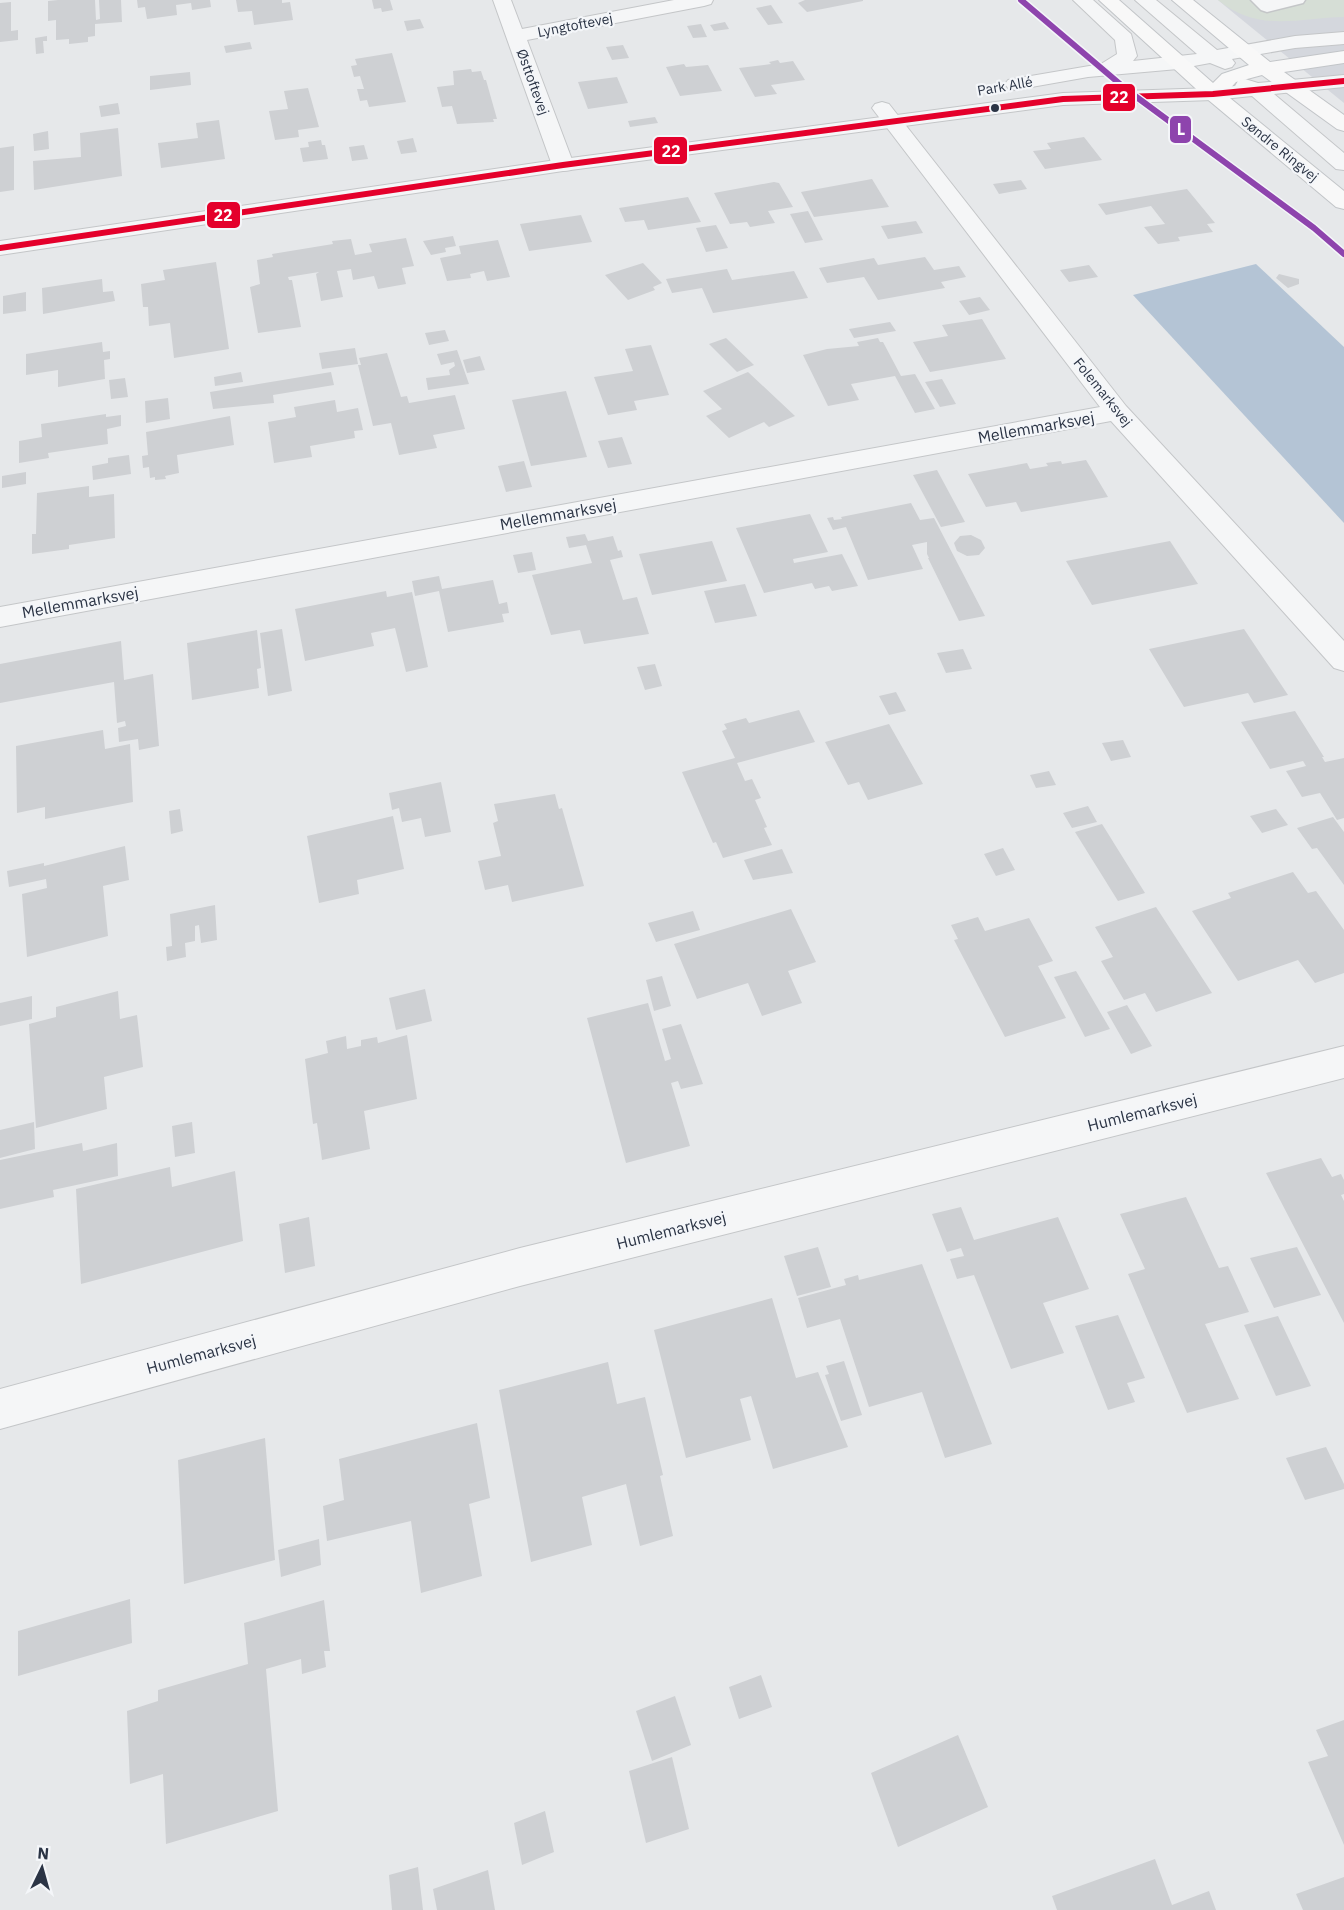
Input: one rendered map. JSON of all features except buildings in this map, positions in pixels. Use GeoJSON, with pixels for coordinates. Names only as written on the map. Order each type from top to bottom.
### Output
{"type":"FeatureCollection","features":[{"type":"Feature","properties":{"kind":"main road","name":"Søndre Ringvej"},"geometry":{"type":"LineString","coordinates":[[1108,0],[1213,94],[1344,202]]}},
{"type":"Feature","properties":{"kind":"main road"},"geometry":{"type":"LineString","coordinates":[[1180,0],[1265,68],[1344,125]]}},
{"type":"Feature","properties":{"kind":"main road"},"geometry":{"type":"LineString","coordinates":[[1213,94],[1236,75],[1265,68],[1344,57]]}},
{"type":"Feature","properties":{"kind":"street","name":"Østtoftevej"},"geometry":{"type":"LineString","coordinates":[[502,0],[562,165]]}},
{"type":"Feature","properties":{"kind":"street","name":"Lyngtoftevej"},"geometry":{"type":"LineString","coordinates":[[517,36],[704,0]]}},
{"type":"Feature","properties":{"kind":"street"},"geometry":{"type":"LineString","coordinates":[[1082,0],[1124,38],[1127,56],[1107,69]]}},
{"type":"Feature","properties":{"kind":"street"},"geometry":{"type":"LineString","coordinates":[[1144,0],[1258,91],[1344,165]]}},
{"type":"Feature","properties":{"kind":"street","name":"Park Allé"},"geometry":{"type":"LineString","coordinates":[[997,87],[1107,69],[1178,63],[1295,42],[1344,38]]}},
{"type":"Feature","properties":{"kind":"street"},"geometry":{"type":"LineString","coordinates":[[1178,63],[1292,87]]}},
{"type":"Feature","properties":{"kind":"street","name":"Park Allé"},"geometry":{"type":"LineString","coordinates":[[0,248],[669,150],[887,114],[1063,99],[1258,91],[1344,81]]}},
{"type":"Feature","properties":{"kind":"street","name":"Park Allé"},"geometry":{"type":"LineString","coordinates":[[887,114],[975,91]]}},
{"type":"Feature","properties":{"kind":"street","name":"Folemarksvej"},"geometry":{"type":"LineString","coordinates":[[887,114],[1117,412],[1344,660]]}},
{"type":"Feature","properties":{"kind":"street","name":"Mellemmarksvej"},"geometry":{"type":"LineString","coordinates":[[0,616],[1117,412]]}},
{"type":"Feature","properties":{"kind":"street","name":"Humlemarksvej"},"geometry":{"type":"LineString","coordinates":[[0,1408],[520,1267],[1344,1062]]}},
{"type":"Feature","properties":{"kind":"lane"},"geometry":{"type":"LineString","coordinates":[[1258,0],[1267,7],[1297,0]]}},
{"type":"Feature","properties":{"kind":"shaded area"},"geometry":{"type":"Polygon","coordinates":[[[1218,0],[1344,0],[1344,103],[1230,10],[1218,0]]]}},
{"type":"Feature","properties":{"kind":"shaded area"},"geometry":{"type":"Polygon","coordinates":[[[1218,0],[1344,0],[1344,17],[1294,21],[1263,20],[1248,17],[1218,0]]]}},
{"type":"Feature","properties":{"kind":"water"},"geometry":{"type":"Polygon","coordinates":[[[1256,264],[1344,347],[1344,523],[1133,295],[1256,264]]]}},
{"type":"Feature","properties":{"kind":"transit line","name":"L"},"geometry":{"type":"LineString","coordinates":[[1021,0],[1127,90],[1314,228],[1344,254]]}},
{"type":"Feature","properties":{"kind":"transit line","name":"22"},"geometry":{"type":"LineString","coordinates":[[0,248],[563,165],[1063,99],[1213,94],[1344,81]]}}]}
